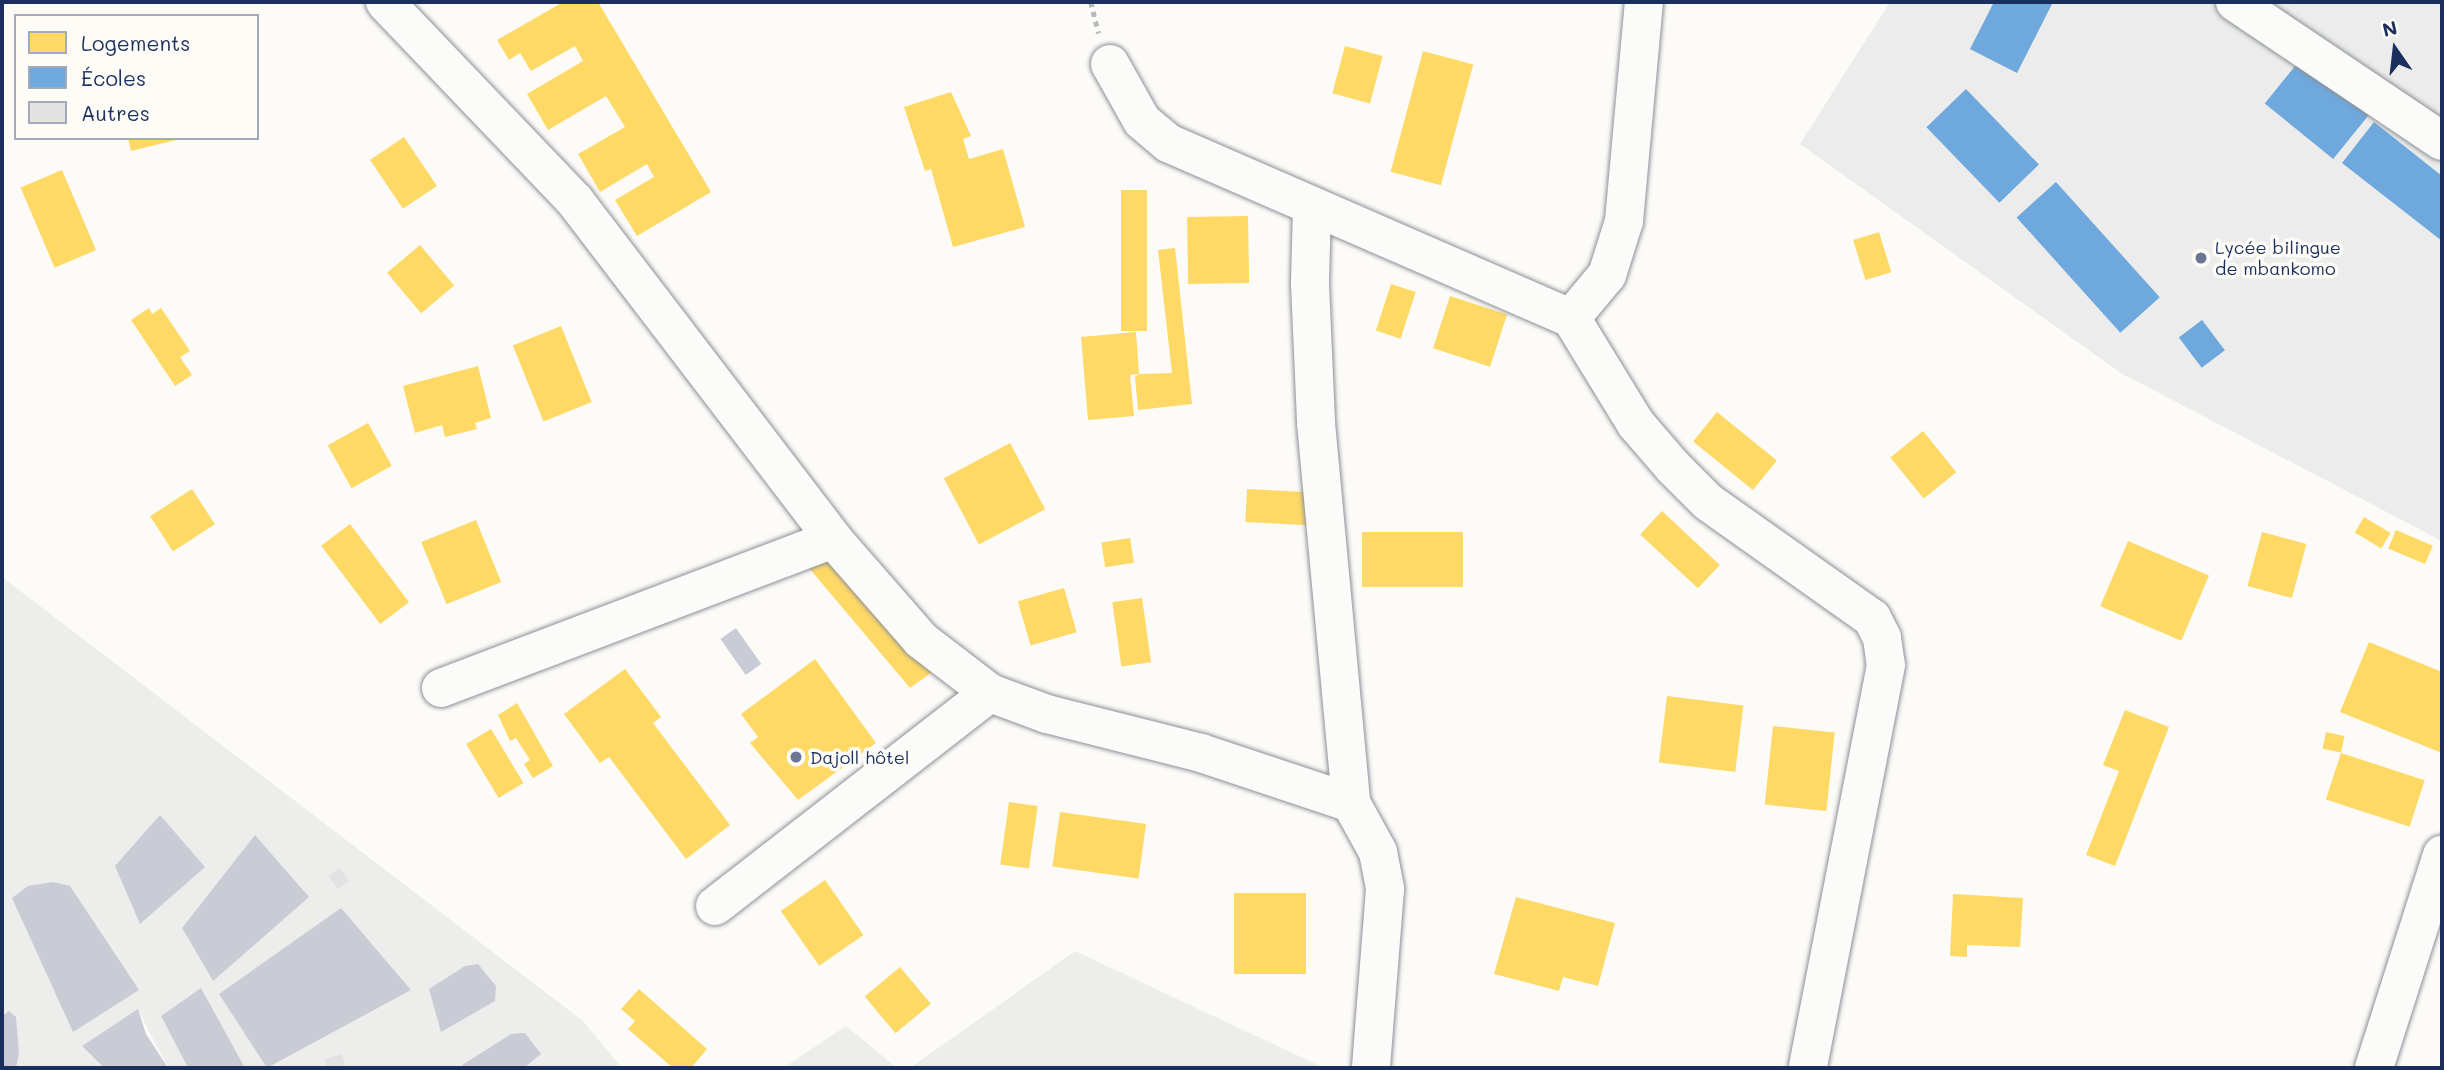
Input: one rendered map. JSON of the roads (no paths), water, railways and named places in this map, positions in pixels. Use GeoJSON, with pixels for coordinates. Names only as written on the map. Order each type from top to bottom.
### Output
{"type":"FeatureCollection","features":[{"type":"Feature","properties":{"kind":"street"},"geometry":{"type":"LineString","coordinates":[[385,2],[575,201],[833,539],[921,640],[990,693],[1047,714],[1201,753],[1351,803]]}},
{"type":"Feature","properties":{"kind":"street"},"geometry":{"type":"LineString","coordinates":[[1571,318],[1607,275],[1624,221],[1644,2]]}},
{"type":"Feature","properties":{"kind":"street"},"geometry":{"type":"LineString","coordinates":[[2235,2],[2442,141]]}},
{"type":"Feature","properties":{"kind":"street"},"geometry":{"type":"LineString","coordinates":[[1110,64],[1142,121],[1168,143],[1571,318],[1636,424],[1672,467],[1707,502],[1872,618],[1882,638],[1886,665],[1808,1068]]}},
{"type":"Feature","properties":{"kind":"street"},"geometry":{"type":"LineString","coordinates":[[1312,206],[1310,284],[1316,423],[1351,803],[1378,852],[1385,889],[1371,1068]]}},
{"type":"Feature","properties":{"kind":"street"},"geometry":{"type":"LineString","coordinates":[[441,688],[833,539]]}},
{"type":"Feature","properties":{"kind":"street"},"geometry":{"type":"LineString","coordinates":[[715,906],[990,693]]}},
{"type":"Feature","properties":{"kind":"street"},"geometry":{"type":"LineString","coordinates":[[2374,1068],[2442,855]]}},
{"type":"Feature","properties":{"kind":"place","name":"Lycée bilingue de mbankomo"},"geometry":{"type":"Point","coordinates":[2201,258]}},
{"type":"Feature","properties":{"kind":"place","name":"Dajoll hôtel"},"geometry":{"type":"Point","coordinates":[796,757]}}]}
